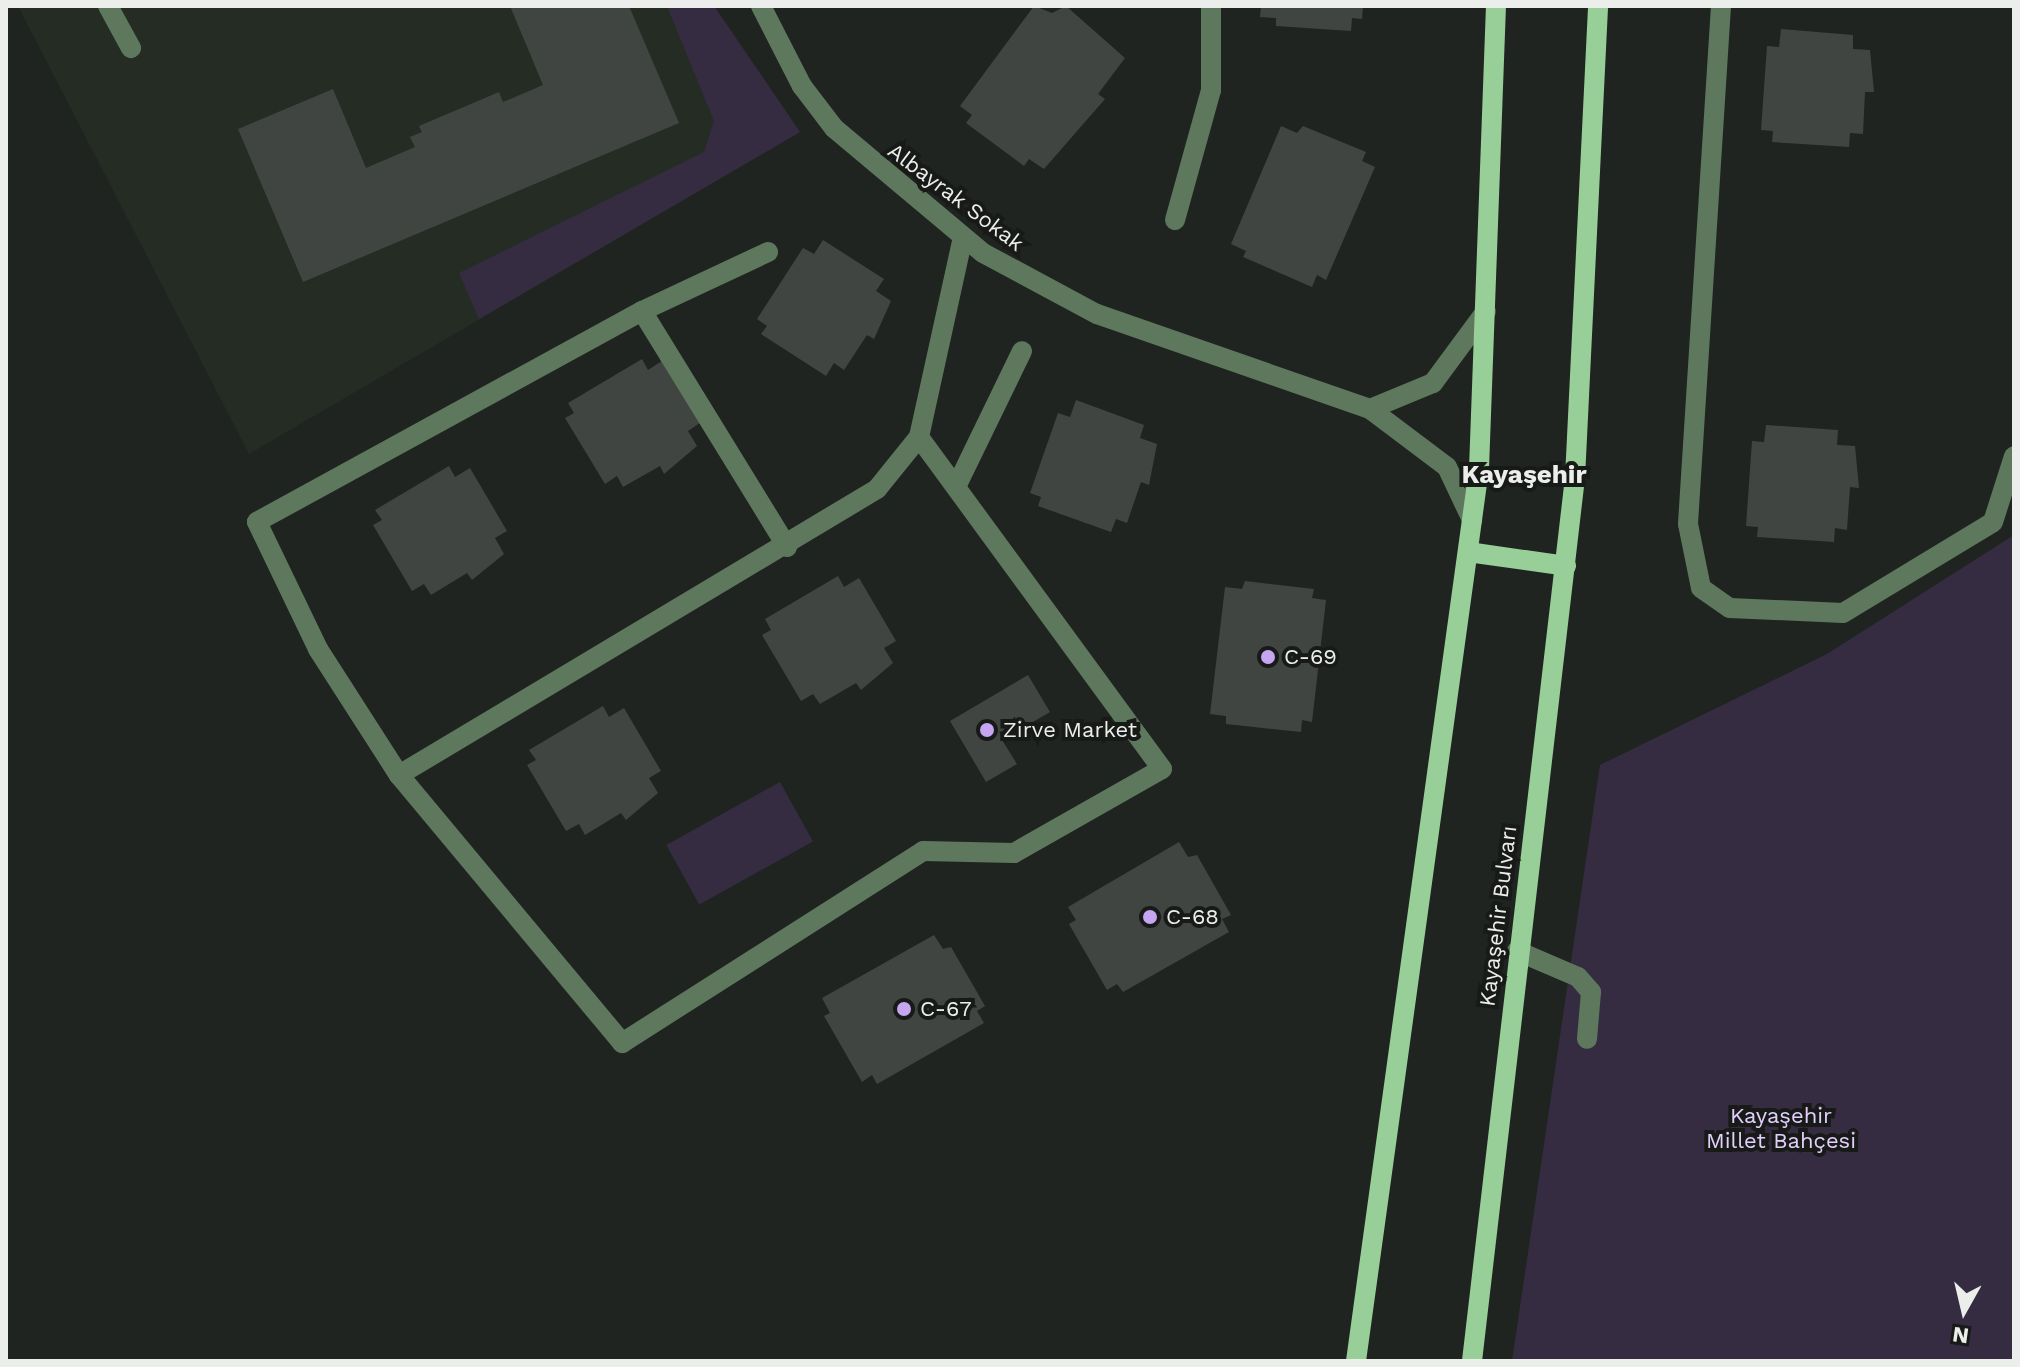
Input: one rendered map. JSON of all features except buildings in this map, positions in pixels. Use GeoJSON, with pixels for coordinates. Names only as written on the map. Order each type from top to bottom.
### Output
{"type":"FeatureCollection","features":[{"type":"Feature","properties":{"kind":"main road"},"geometry":{"type":"LineString","coordinates":[[1356,1361],[1472,520],[1486,311],[1496,6]]}},
{"type":"Feature","properties":{"kind":"main road","name":"Kayaşehir Bulvarı"},"geometry":{"type":"LineString","coordinates":[[1472,1361],[1517,951],[1575,478],[1598,6]]}},
{"type":"Feature","properties":{"kind":"main road"},"geometry":{"type":"LineString","coordinates":[[1468,552],[1566,566]]}},
{"type":"Feature","properties":{"kind":"street"},"geometry":{"type":"LineString","coordinates":[[108,6],[131,48]]}},
{"type":"Feature","properties":{"kind":"street","name":"Albayrak Sokak"},"geometry":{"type":"LineString","coordinates":[[761,6],[802,86],[834,128],[963,237],[1097,314],[1370,409],[1447,467],[1472,520]]}},
{"type":"Feature","properties":{"kind":"street"},"geometry":{"type":"LineString","coordinates":[[1175,220],[1211,90],[1211,6]]}},
{"type":"Feature","properties":{"kind":"street"},"geometry":{"type":"LineString","coordinates":[[1721,6],[1688,524],[1701,588],[1730,608],[1843,613],[1993,522],[2014,456]]}},
{"type":"Feature","properties":{"kind":"street"},"geometry":{"type":"LineString","coordinates":[[399,775],[787,547],[877,489],[919,437],[963,237]]}},
{"type":"Feature","properties":{"kind":"street"},"geometry":{"type":"LineString","coordinates":[[768,252],[642,311],[257,522],[318,649],[399,775],[622,1043],[923,851],[1014,853],[1162,769],[919,437]]}},
{"type":"Feature","properties":{"kind":"street"},"geometry":{"type":"LineString","coordinates":[[642,311],[787,547]]}},
{"type":"Feature","properties":{"kind":"street"},"geometry":{"type":"LineString","coordinates":[[1370,409],[1433,383],[1486,311]]}},
{"type":"Feature","properties":{"kind":"street"},"geometry":{"type":"LineString","coordinates":[[956,487],[1022,351]]}},
{"type":"Feature","properties":{"kind":"street"},"geometry":{"type":"LineString","coordinates":[[1517,951],[1578,977],[1591,992],[1587,1039]]}},
{"type":"Feature","properties":{"kind":"shaded area"},"geometry":{"type":"Polygon","coordinates":[[[18,6],[714,6],[800,132],[249,454],[18,6]]]}},
{"type":"Feature","properties":{"kind":"green space"},"geometry":{"type":"Polygon","coordinates":[[[667,6],[714,6],[800,132],[479,319],[459,273],[704,152],[714,121],[667,6]]]}},
{"type":"Feature","properties":{"kind":"green space","name":"Kayaşehir Millet Bahçesi"},"geometry":{"type":"Polygon","coordinates":[[[2014,535],[2014,1361],[1512,1361],[1600,765],[1827,654],[2014,535]]]}},
{"type":"Feature","properties":{"kind":"green space"},"geometry":{"type":"Polygon","coordinates":[[[780,782],[813,841],[699,904],[666,845],[780,782]]]}},
{"type":"Feature","properties":{"kind":"place","name":"C-69"},"geometry":{"type":"Point","coordinates":[1268,657]}},
{"type":"Feature","properties":{"kind":"place","name":"Zirve Market"},"geometry":{"type":"Point","coordinates":[987,730]}},
{"type":"Feature","properties":{"kind":"place","name":"C-68"},"geometry":{"type":"Point","coordinates":[1150,917]}},
{"type":"Feature","properties":{"kind":"place","name":"C-67"},"geometry":{"type":"Point","coordinates":[904,1009]}},
{"type":"Feature","properties":{"kind":"district","name":"Kayaşehir"},"geometry":{"type":"Point","coordinates":[1524,475]}}]}
